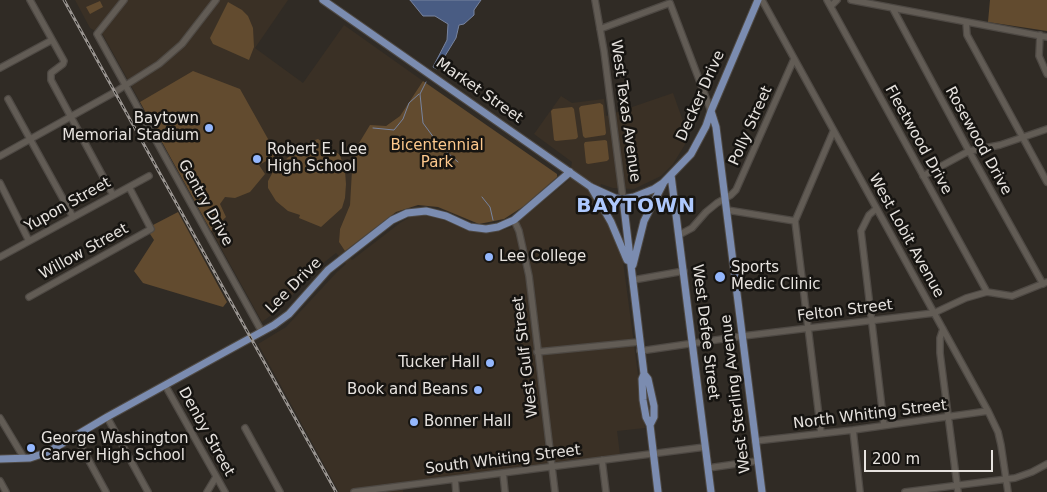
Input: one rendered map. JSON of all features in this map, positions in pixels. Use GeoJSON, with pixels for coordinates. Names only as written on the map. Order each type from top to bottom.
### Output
{"type":"FeatureCollection","features":[{"type":"Feature","properties":{"kind":"main road","name":"Market Street"},"geometry":{"type":"LineString","coordinates":[[322,0],[591,187],[615,198],[623,199]]}},
{"type":"Feature","properties":{"kind":"main road","name":"Decker Drive"},"geometry":{"type":"LineString","coordinates":[[623,199],[654,189],[663,183],[691,154],[706,126],[760,0]]}},
{"type":"Feature","properties":{"kind":"main road","name":"West Sterling Avenue"},"geometry":{"type":"LineString","coordinates":[[711,111],[716,127],[762,492]]}},
{"type":"Feature","properties":{"kind":"main road","name":"Lee Drive"},"geometry":{"type":"LineString","coordinates":[[0,459],[24,458],[48,452],[107,417],[262,332],[289,314],[328,270],[392,220],[407,213],[426,211],[446,216],[470,227],[486,229],[507,225],[570,172]]}},
{"type":"Feature","properties":{"kind":"main road","name":"West Defee Street"},"geometry":{"type":"LineString","coordinates":[[671,175],[711,492]]}},
{"type":"Feature","properties":{"kind":"main road"},"geometry":{"type":"LineString","coordinates":[[632,276],[644,221],[663,183]]}},
{"type":"Feature","properties":{"kind":"main road"},"geometry":{"type":"LineString","coordinates":[[591,187],[612,222],[632,276]]}},
{"type":"Feature","properties":{"kind":"main road","name":"West Texas Avenue"},"geometry":{"type":"LineString","coordinates":[[623,199],[640,350],[644,374],[650,385],[654,406],[654,417],[650,425],[658,492]]}},
{"type":"Feature","properties":{"kind":"street"},"geometry":{"type":"LineString","coordinates":[[30,0],[64,62],[51,73],[50,77],[113,195]]}},
{"type":"Feature","properties":{"kind":"street","name":"Gentry Drive"},"geometry":{"type":"LineString","coordinates":[[124,0],[97,34],[262,332]]}},
{"type":"Feature","properties":{"kind":"street"},"geometry":{"type":"LineString","coordinates":[[0,156],[126,86],[159,64],[182,44],[216,0]]}},
{"type":"Feature","properties":{"kind":"street","name":"West Texas Avenue"},"geometry":{"type":"LineString","coordinates":[[595,0],[623,199]]}},
{"type":"Feature","properties":{"kind":"street","name":"West Lobit Avenue"},"geometry":{"type":"LineString","coordinates":[[760,0],[988,411],[998,432],[1008,492]]}},
{"type":"Feature","properties":{"kind":"street","name":"Fleetwood Drive"},"geometry":{"type":"LineString","coordinates":[[827,0],[987,292]]}},
{"type":"Feature","properties":{"kind":"street"},"geometry":{"type":"LineString","coordinates":[[830,6],[837,0]]}},
{"type":"Feature","properties":{"kind":"street"},"geometry":{"type":"LineString","coordinates":[[851,0],[1047,36]]}},
{"type":"Feature","properties":{"kind":"street","name":"West Sterling Avenue"},"geometry":{"type":"LineString","coordinates":[[600,29],[670,3],[711,111]]}},
{"type":"Feature","properties":{"kind":"street","name":"Rosewood Drive"},"geometry":{"type":"LineString","coordinates":[[893,9],[968,151],[1045,283]]}},
{"type":"Feature","properties":{"kind":"street"},"geometry":{"type":"LineString","coordinates":[[966,22],[966,35],[1047,182]]}},
{"type":"Feature","properties":{"kind":"street"},"geometry":{"type":"LineString","coordinates":[[1040,35],[1039,56],[1047,74]]}},
{"type":"Feature","properties":{"kind":"street"},"geometry":{"type":"LineString","coordinates":[[1,66],[52,40]]}},
{"type":"Feature","properties":{"kind":"street","name":"Polly Street"},"geometry":{"type":"LineString","coordinates":[[679,235],[692,228],[706,212],[736,190],[794,59]]}},
{"type":"Feature","properties":{"kind":"street"},"geometry":{"type":"LineString","coordinates":[[8,99],[73,217]]}},
{"type":"Feature","properties":{"kind":"street"},"geometry":{"type":"LineString","coordinates":[[923,176],[968,151],[1000,145],[1047,129]]}},
{"type":"Feature","properties":{"kind":"street"},"geometry":{"type":"LineString","coordinates":[[821,433],[795,221],[834,132]]}},
{"type":"Feature","properties":{"kind":"street","name":"Yupon Street"},"geometry":{"type":"LineString","coordinates":[[0,257],[149,176]]}},
{"type":"Feature","properties":{"kind":"street"},"geometry":{"type":"LineString","coordinates":[[0,183],[29,241]]}},
{"type":"Feature","properties":{"kind":"street","name":"Willow Street"},"geometry":{"type":"LineString","coordinates":[[29,297],[152,229],[129,186]]}},
{"type":"Feature","properties":{"kind":"street"},"geometry":{"type":"LineString","coordinates":[[726,210],[795,221]]}},
{"type":"Feature","properties":{"kind":"street"},"geometry":{"type":"LineString","coordinates":[[876,210],[869,215],[861,231],[884,425]]}},
{"type":"Feature","properties":{"kind":"street","name":"West Gulf Street"},"geometry":{"type":"LineString","coordinates":[[514,220],[519,231],[529,276],[555,492]]}},
{"type":"Feature","properties":{"kind":"street"},"geometry":{"type":"LineString","coordinates":[[632,276],[684,271]]}},
{"type":"Feature","properties":{"kind":"street","name":"Felton Street"},"geometry":{"type":"LineString","coordinates":[[640,350],[872,320],[934,314],[966,298],[987,292],[1012,296],[1045,283]]}},
{"type":"Feature","properties":{"kind":"street"},"geometry":{"type":"LineString","coordinates":[[943,329],[940,338],[940,353],[957,489]]}},
{"type":"Feature","properties":{"kind":"street"},"geometry":{"type":"LineString","coordinates":[[537,352],[639,342]]}},
{"type":"Feature","properties":{"kind":"street","name":"Denby Street"},"geometry":{"type":"LineString","coordinates":[[165,385],[225,492]]}},
{"type":"Feature","properties":{"kind":"street","name":"North Whiting Street"},"geometry":{"type":"LineString","coordinates":[[755,442],[948,418],[988,411]]}},
{"type":"Feature","properties":{"kind":"street"},"geometry":{"type":"LineString","coordinates":[[107,417],[148,492]]}},
{"type":"Feature","properties":{"kind":"street"},"geometry":{"type":"LineString","coordinates":[[0,418],[24,458]]}},
{"type":"Feature","properties":{"kind":"street"},"geometry":{"type":"LineString","coordinates":[[245,428],[280,492]]}},
{"type":"Feature","properties":{"kind":"street"},"geometry":{"type":"LineString","coordinates":[[853,430],[860,492]]}},
{"type":"Feature","properties":{"kind":"street"},"geometry":{"type":"LineString","coordinates":[[75,436],[106,492]]}},
{"type":"Feature","properties":{"kind":"street"},"geometry":{"type":"LineString","coordinates":[[654,454],[705,447]]}},
{"type":"Feature","properties":{"kind":"street","name":"South Whiting Street"},"geometry":{"type":"LineString","coordinates":[[354,492],[406,489],[503,473],[654,454]]}},
{"type":"Feature","properties":{"kind":"street"},"geometry":{"type":"LineString","coordinates":[[602,460],[606,492]]}},
{"type":"Feature","properties":{"kind":"street"},"geometry":{"type":"LineString","coordinates":[[708,468],[757,461]]}},
{"type":"Feature","properties":{"kind":"street"},"geometry":{"type":"LineString","coordinates":[[905,492],[957,489],[1023,476],[1046,467]]}},
{"type":"Feature","properties":{"kind":"street"},"geometry":{"type":"LineString","coordinates":[[503,473],[505,492]]}},
{"type":"Feature","properties":{"kind":"street"},"geometry":{"type":"LineString","coordinates":[[207,492],[216,477]]}},
{"type":"Feature","properties":{"kind":"street"},"geometry":{"type":"LineString","coordinates":[[455,480],[456,492]]}},
{"type":"Feature","properties":{"kind":"street"},"geometry":{"type":"LineString","coordinates":[[0,481],[6,492]]}},
{"type":"Feature","properties":{"kind":"shaded area","name":"Lee College"},"geometry":{"type":"Polygon","coordinates":[[[75,0],[288,0],[255,48],[303,83],[344,25],[423,81],[400,116],[386,126],[351,162],[353,185],[350,205],[340,229],[339,242],[352,260],[400,223],[410,217],[422,214],[478,232],[490,233],[511,228],[569,180],[572,162],[534,134],[561,96],[572,103],[604,99],[606,116],[673,93],[689,138],[673,164],[661,176],[634,189],[613,188],[601,184],[595,202],[608,222],[623,261],[645,428],[617,431],[620,455],[403,482],[403,492],[339,492],[258,344],[286,327],[346,264],[336,253],[317,268],[282,307],[262,322],[103,35],[90,28],[75,0]]]}},
{"type":"Feature","properties":{"kind":"green space"},"geometry":{"type":"Polygon","coordinates":[[[990,0],[1047,0],[1047,31],[988,22],[990,0]]]}},
{"type":"Feature","properties":{"kind":"green space"},"geometry":{"type":"Polygon","coordinates":[[[100,1],[103,7],[90,14],[86,7],[100,1]]]}},
{"type":"Feature","properties":{"kind":"green space"},"geometry":{"type":"Polygon","coordinates":[[[228,2],[248,16],[253,28],[254,47],[249,60],[213,44],[210,38],[228,2]]]}},
{"type":"Feature","properties":{"kind":"green space","name":"Baytown Memorial Stadium"},"geometry":{"type":"Polygon","coordinates":[[[193,71],[240,89],[277,155],[259,165],[265,174],[250,192],[235,198],[225,197],[220,204],[226,217],[211,231],[140,102],[193,71]]]}},
{"type":"Feature","properties":{"kind":"green space","name":"Bicentennial Park"},"geometry":{"type":"Polygon","coordinates":[[[423,81],[557,174],[557,177],[524,206],[504,219],[479,224],[438,207],[418,205],[396,212],[345,251],[339,242],[340,229],[350,205],[353,153],[370,125],[386,126],[400,116],[423,81]]]}},
{"type":"Feature","properties":{"kind":"green space"},"geometry":{"type":"Polygon","coordinates":[[[600,103],[603,105],[606,133],[605,135],[585,138],[583,136],[579,108],[600,103]]]}},
{"type":"Feature","properties":{"kind":"green space"},"geometry":{"type":"Polygon","coordinates":[[[572,107],[574,109],[578,137],[576,139],[554,140],[551,111],[553,109],[572,107]]]}},
{"type":"Feature","properties":{"kind":"green space"},"geometry":{"type":"Polygon","coordinates":[[[318,139],[340,155],[345,171],[346,184],[342,208],[321,227],[299,218],[300,215],[288,211],[276,201],[268,188],[268,181],[275,168],[295,152],[294,147],[318,139]]]}},
{"type":"Feature","properties":{"kind":"green space"},"geometry":{"type":"Polygon","coordinates":[[[607,141],[609,159],[607,161],[586,163],[585,142],[607,141]]]}},
{"type":"Feature","properties":{"kind":"green space"},"geometry":{"type":"Polygon","coordinates":[[[178,212],[227,302],[223,307],[143,283],[134,271],[154,240],[150,234],[153,225],[178,212]]]}},
{"type":"Feature","properties":{"kind":"water"},"geometry":{"type":"Polygon","coordinates":[[[410,0],[481,0],[474,10],[474,15],[464,24],[459,25],[456,38],[437,69],[433,67],[447,40],[448,24],[435,16],[423,16],[410,0]]]}},
{"type":"Feature","properties":{"kind":"waterway"},"geometry":{"type":"LineString","coordinates":[[426,82],[420,94],[423,123],[440,146],[458,162]]}},
{"type":"Feature","properties":{"kind":"waterway"},"geometry":{"type":"LineString","coordinates":[[373,128],[394,130],[403,119],[409,103],[419,94]]}},
{"type":"Feature","properties":{"kind":"waterway"},"geometry":{"type":"LineString","coordinates":[[482,197],[490,207],[493,220]]}},
{"type":"Feature","properties":{"kind":"railway"},"geometry":{"type":"LineString","coordinates":[[64,0],[336,492]]}},
{"type":"Feature","properties":{"kind":"place","name":"Baytown Memorial Stadium"},"geometry":{"type":"Point","coordinates":[209,128]}},
{"type":"Feature","properties":{"kind":"place","name":"Robert E. Lee High School"},"geometry":{"type":"Point","coordinates":[257,159]}},
{"type":"Feature","properties":{"kind":"place","name":"Lee College"},"geometry":{"type":"Point","coordinates":[489,257]}},
{"type":"Feature","properties":{"kind":"place","name":"Sports Medic Clinic"},"geometry":{"type":"Point","coordinates":[720,277]}},
{"type":"Feature","properties":{"kind":"place","name":"Tucker Hall"},"geometry":{"type":"Point","coordinates":[490,363]}},
{"type":"Feature","properties":{"kind":"place","name":"Book and Beans"},"geometry":{"type":"Point","coordinates":[478,390]}},
{"type":"Feature","properties":{"kind":"place","name":"Bonner Hall"},"geometry":{"type":"Point","coordinates":[414,422]}},
{"type":"Feature","properties":{"kind":"place","name":"George Washington Carver High School"},"geometry":{"type":"Point","coordinates":[31,448]}},
{"type":"Feature","properties":{"kind":"district","name":"BAYTOWN"},"geometry":{"type":"Point","coordinates":[636,207]}}]}
